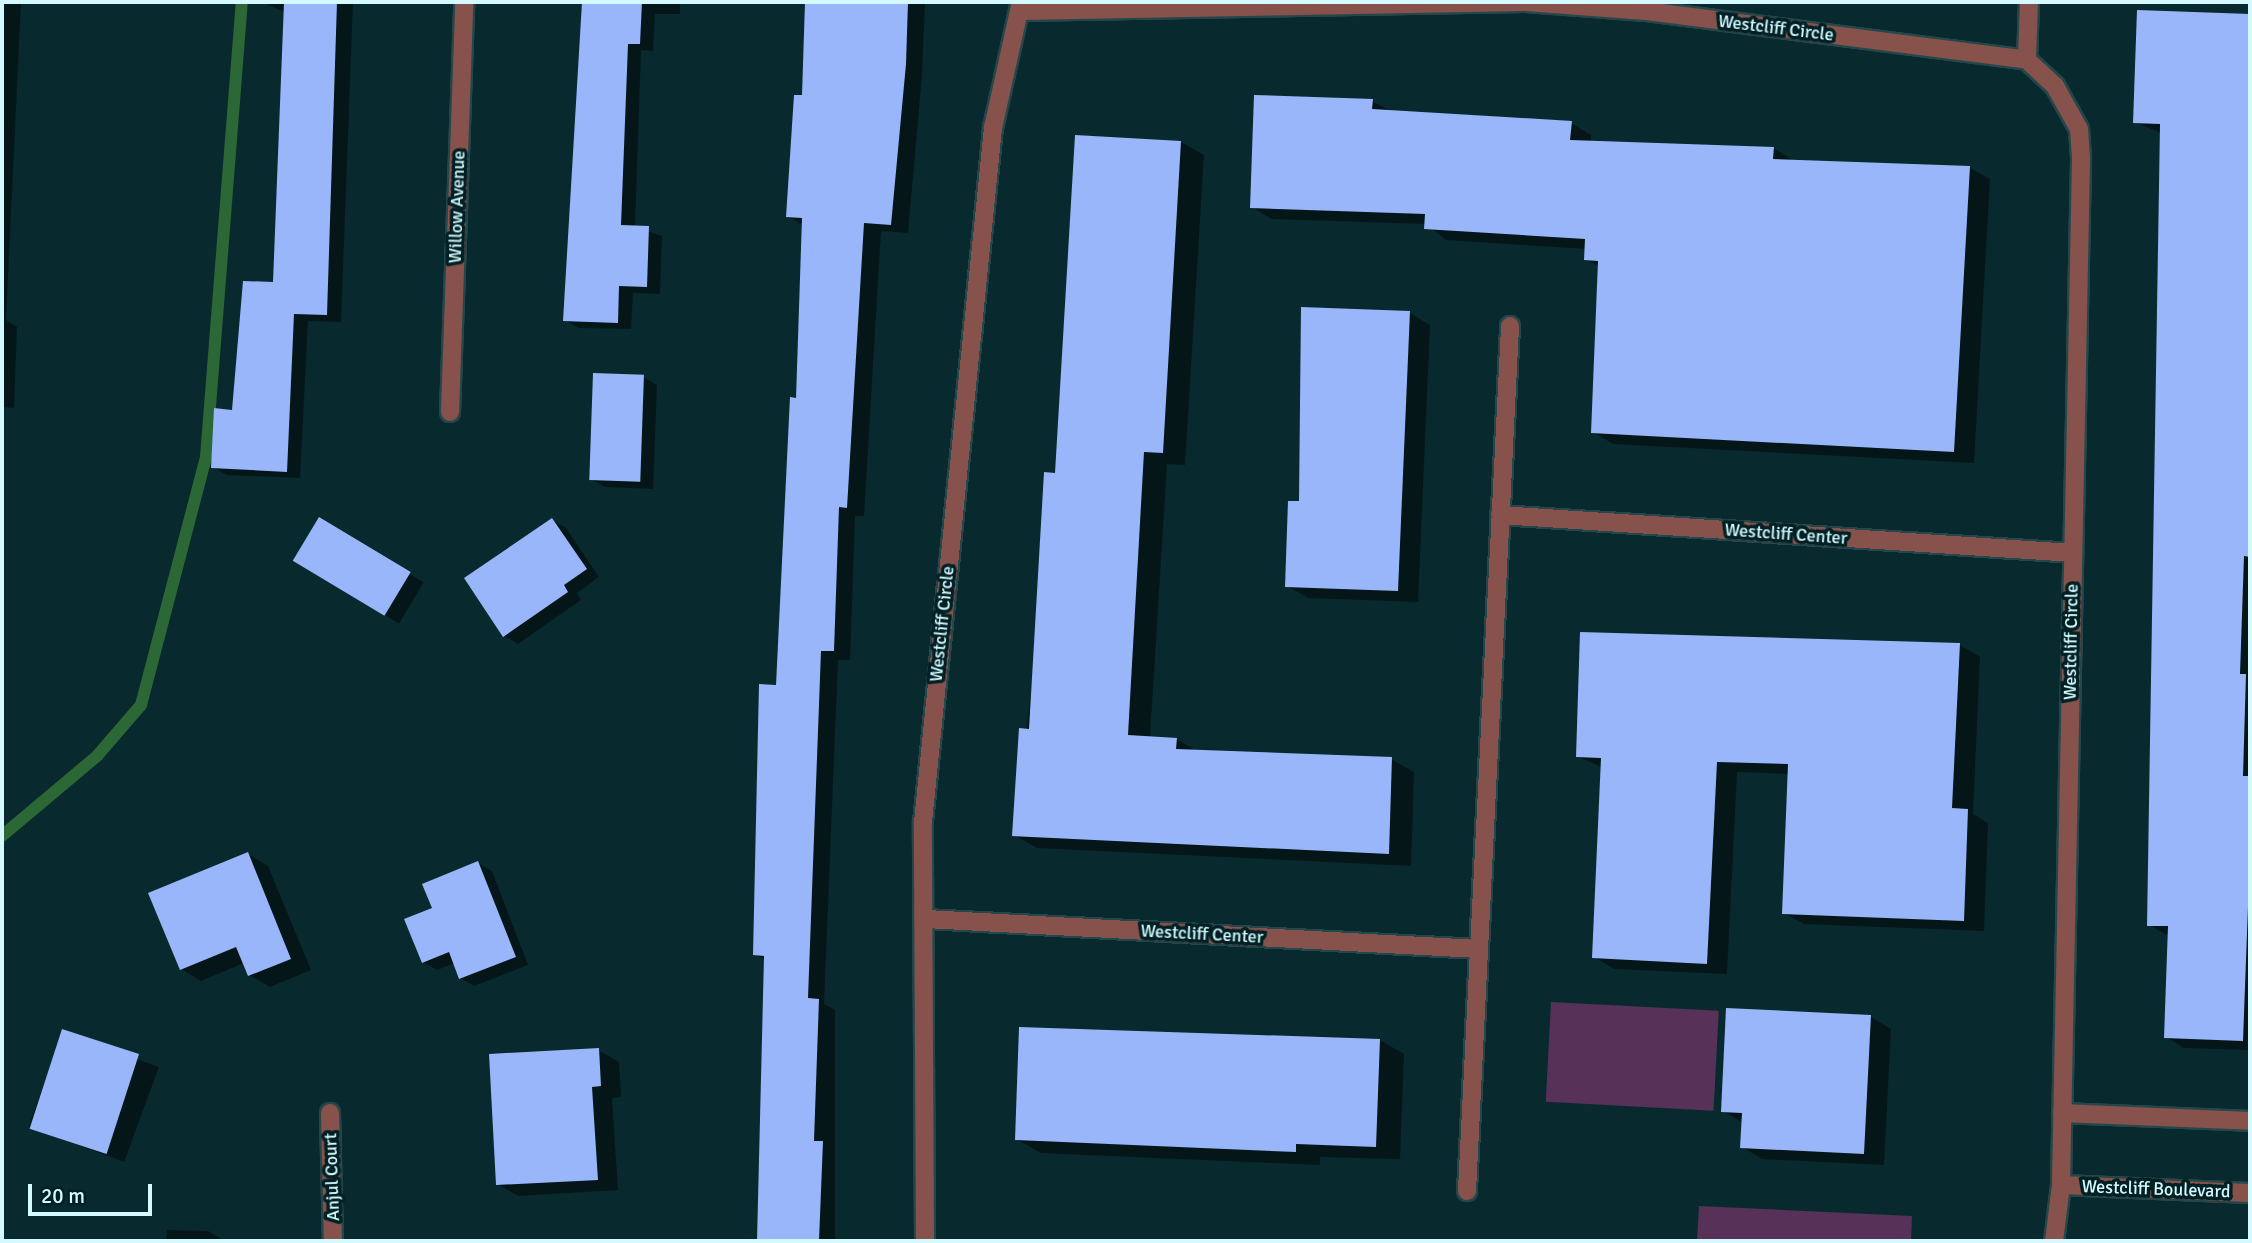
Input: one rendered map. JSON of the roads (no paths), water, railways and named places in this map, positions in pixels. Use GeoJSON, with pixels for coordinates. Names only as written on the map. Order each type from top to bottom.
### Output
{"type":"FeatureCollection","features":[{"type":"Feature","properties":{"kind":"street","name":"Willow Avenue"},"geometry":{"type":"LineString","coordinates":[[450,412],[464,2]]}},
{"type":"Feature","properties":{"kind":"street","name":"Westcliff Circle"},"geometry":{"type":"LineString","coordinates":[[925,1241],[926,919],[923,822],[993,128],[1021,6],[1526,2],[1646,11],[2027,60],[2055,86],[2079,129],[2061,1185],[2054,1241]]}},
{"type":"Feature","properties":{"kind":"street"},"geometry":{"type":"LineString","coordinates":[[2027,60],[2029,2]]}},
{"type":"Feature","properties":{"kind":"street"},"geometry":{"type":"LineString","coordinates":[[1467,1191],[1510,326]]}},
{"type":"Feature","properties":{"kind":"street","name":"Westcliff Center"},"geometry":{"type":"LineString","coordinates":[[1500,515],[2073,553]]}},
{"type":"Feature","properties":{"kind":"street","name":"Westcliff Center"},"geometry":{"type":"LineString","coordinates":[[926,919],[1479,949]]}},
{"type":"Feature","properties":{"kind":"street","name":"Anjul Court"},"geometry":{"type":"LineString","coordinates":[[330,1113],[333,1241]]}},
{"type":"Feature","properties":{"kind":"street"},"geometry":{"type":"LineString","coordinates":[[2062,1113],[2250,1121]]}},
{"type":"Feature","properties":{"kind":"street","name":"Westcliff Boulevard"},"geometry":{"type":"LineString","coordinates":[[2061,1185],[2250,1193]]}},
{"type":"Feature","properties":{"kind":"waterway"},"geometry":{"type":"LineString","coordinates":[[2,836],[97,756],[141,705],[206,457],[242,2]]}}]}
